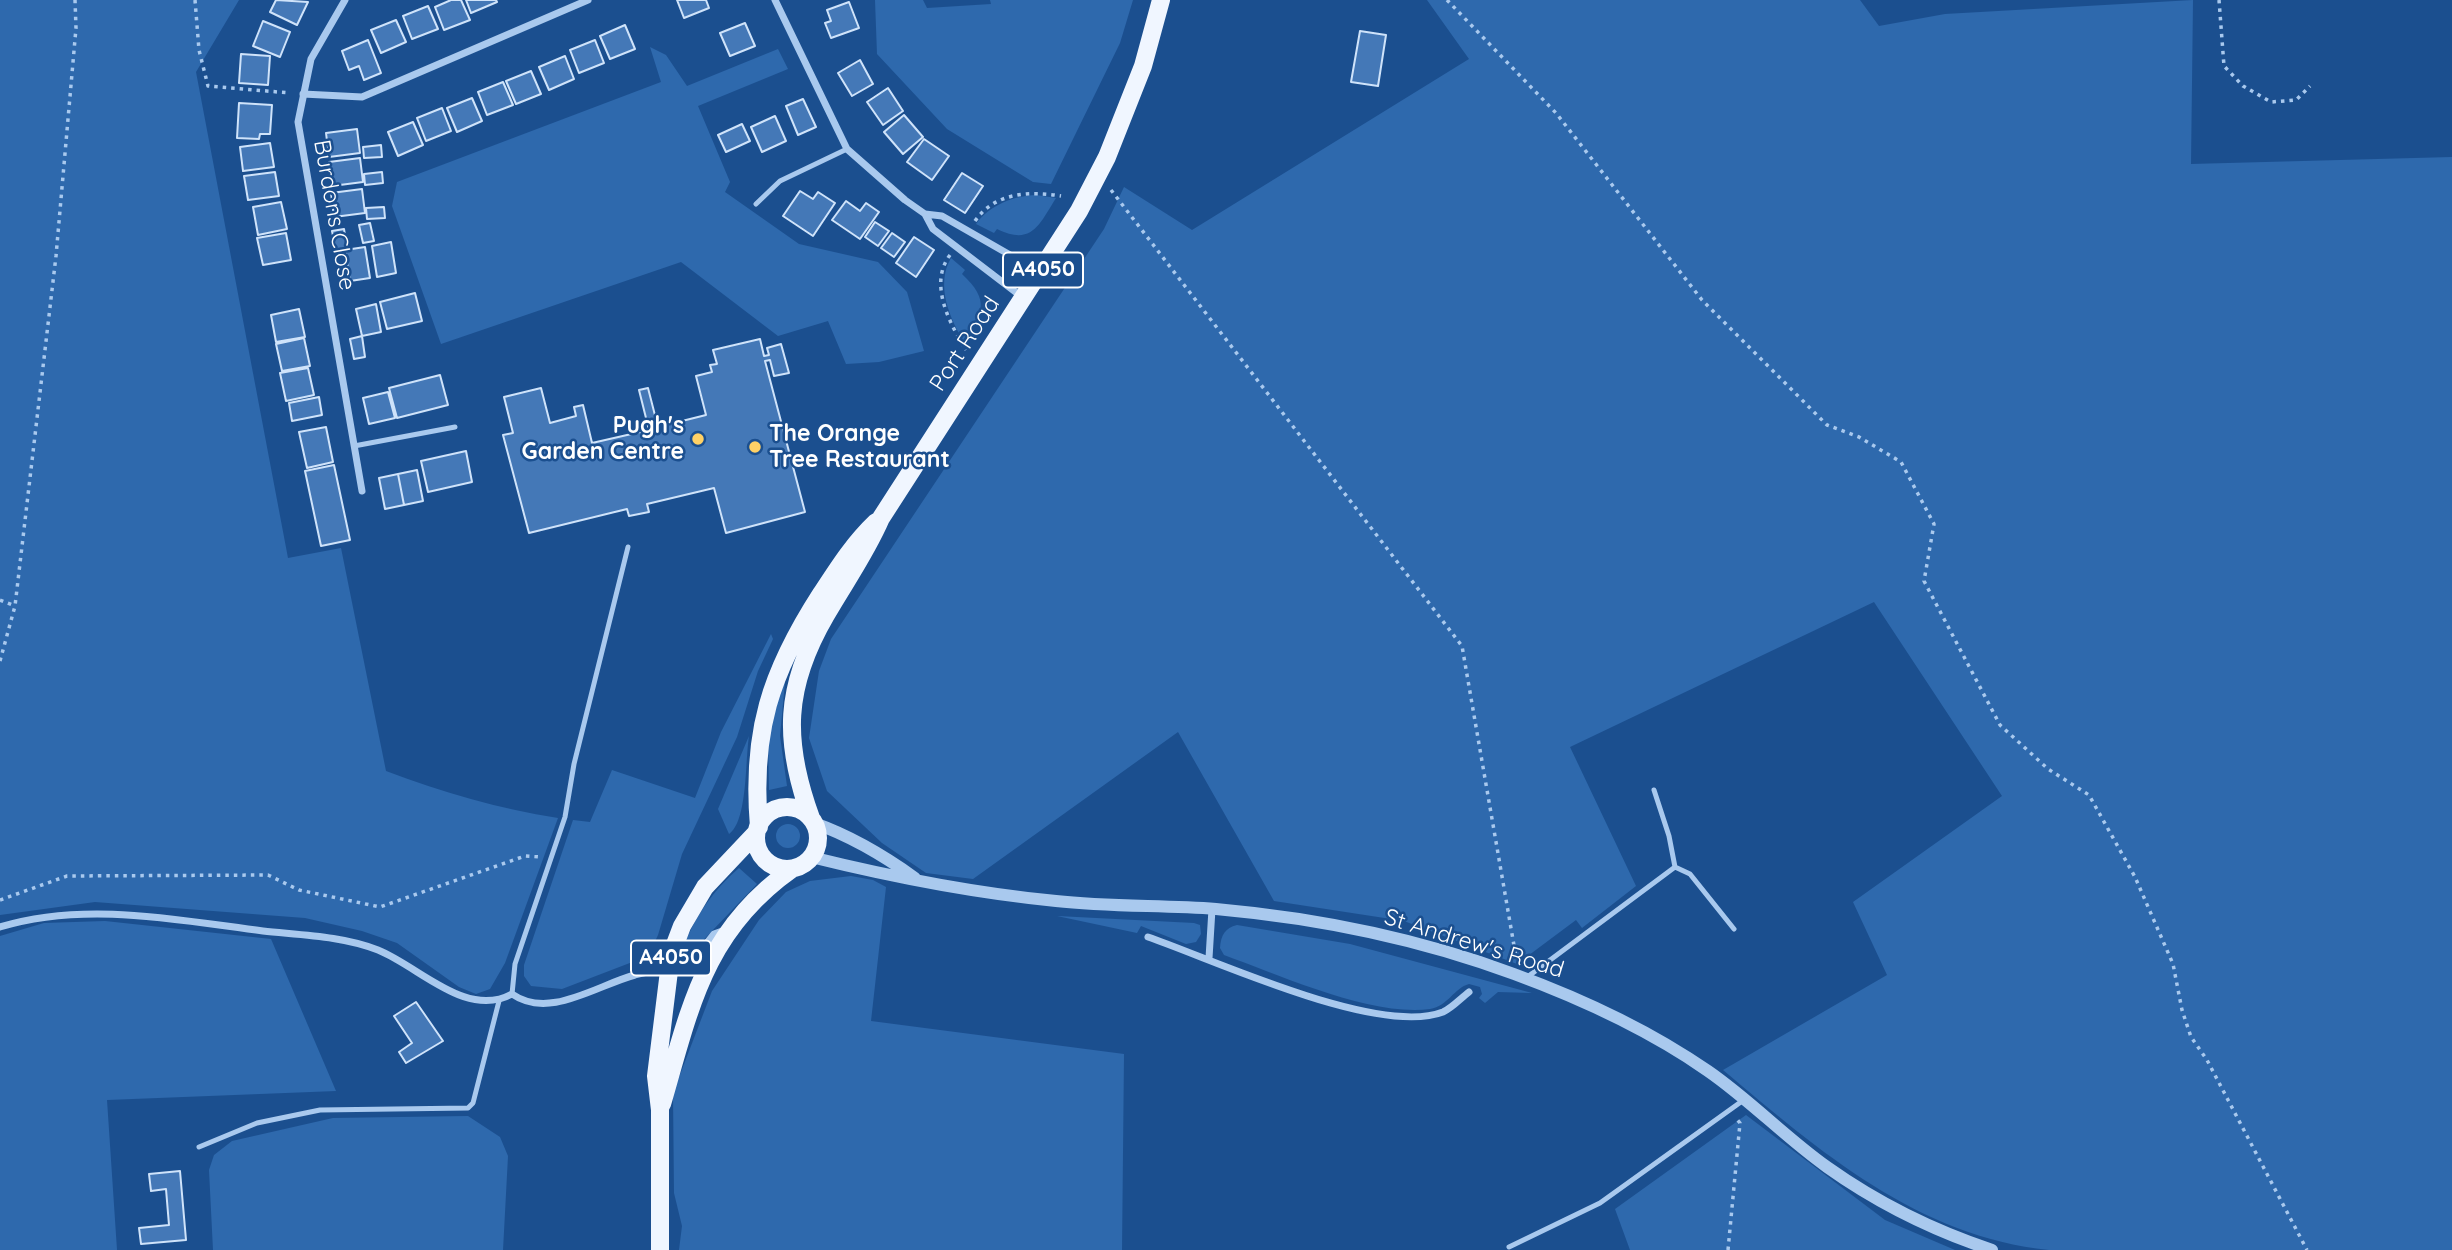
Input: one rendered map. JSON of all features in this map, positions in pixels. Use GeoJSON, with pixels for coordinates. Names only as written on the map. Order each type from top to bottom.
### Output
{"type":"FeatureCollection","features":[{"type":"Feature","properties":{"kind":"main road","name":"Port Road"},"geometry":{"type":"LineString","coordinates":[[812,821],[800,787],[790,737],[790,710],[809,647],[866,553],[881,517],[1041,272],[1094,181],[1143,66],[1161,0]]}},
{"type":"Feature","properties":{"kind":"main road","name":"Port Road"},"geometry":{"type":"LineString","coordinates":[[758,830],[757,754],[760,726],[773,681],[793,638],[853,544],[881,517]]}},
{"type":"Feature","properties":{"kind":"main road"},"geometry":{"type":"LineString","coordinates":[[780,808],[803,812],[812,821],[818,838],[811,858],[792,869],[783,869],[767,862],[757,844],[758,830],[770,812],[780,808]]}},
{"type":"Feature","properties":{"kind":"main road","name":"A4050"},"geometry":{"type":"LineString","coordinates":[[660,1250],[660,1110],[656,1076],[671,955],[694,903],[715,874],[758,830]]}},
{"type":"Feature","properties":{"kind":"main road","name":"A4050"},"geometry":{"type":"LineString","coordinates":[[660,1110],[676,1045],[694,993],[734,927],[764,891],[792,869]]}},
{"type":"Feature","properties":{"kind":"street","name":"Burdons Close"},"geometry":{"type":"LineString","coordinates":[[345,0],[311,59],[298,122],[362,491]]}},
{"type":"Feature","properties":{"kind":"street"},"geometry":{"type":"LineString","coordinates":[[303,94],[362,97],[588,0]]}},
{"type":"Feature","properties":{"kind":"street"},"geometry":{"type":"LineString","coordinates":[[775,0],[847,149],[883,183],[925,214],[933,229],[1024,298]]}},
{"type":"Feature","properties":{"kind":"street"},"geometry":{"type":"LineString","coordinates":[[925,214],[942,216],[1041,272]]}},
{"type":"Feature","properties":{"kind":"street","name":"St Andrew's Road"},"geometry":{"type":"LineString","coordinates":[[812,821],[840,832],[888,858],[915,878]]}},
{"type":"Feature","properties":{"kind":"street","name":"St Andrew's Road"},"geometry":{"type":"LineString","coordinates":[[811,858],[961,889],[1060,902],[1212,909],[1336,926],[1414,944],[1510,972],[1637,1028],[1709,1071],[1826,1166],[1895,1211],[1946,1235],[1992,1250]]}},
{"type":"Feature","properties":{"kind":"street"},"geometry":{"type":"LineString","coordinates":[[1209,958],[1212,909]]}},
{"type":"Feature","properties":{"kind":"street"},"geometry":{"type":"LineString","coordinates":[[0,927],[45,917],[99,913],[330,939],[377,950],[473,1002],[499,1001],[512,994],[523,1002],[554,1003],[636,974],[689,966],[714,934],[734,927]]}},
{"type":"Feature","properties":{"kind":"street"},"geometry":{"type":"LineString","coordinates":[[1148,937],[1289,990],[1365,1011],[1413,1017],[1444,1012],[1469,992]]}},
{"type":"Feature","properties":{"kind":"lane"},"geometry":{"type":"LineString","coordinates":[[756,205],[780,181],[847,149]]}},
{"type":"Feature","properties":{"kind":"lane"},"geometry":{"type":"LineString","coordinates":[[354,446],[455,427]]}},
{"type":"Feature","properties":{"kind":"lane"},"geometry":{"type":"LineString","coordinates":[[512,994],[515,964],[565,817],[574,764],[628,547]]}},
{"type":"Feature","properties":{"kind":"lane"},"geometry":{"type":"LineString","coordinates":[[1654,790],[1669,836],[1675,867]]}},
{"type":"Feature","properties":{"kind":"lane"},"geometry":{"type":"LineString","coordinates":[[1675,867],[1690,874],[1734,929]]}},
{"type":"Feature","properties":{"kind":"lane"},"geometry":{"type":"LineString","coordinates":[[1525,978],[1675,867]]}},
{"type":"Feature","properties":{"kind":"lane"},"geometry":{"type":"LineString","coordinates":[[199,1147],[257,1123],[320,1110],[468,1108],[473,1103],[499,1001]]}},
{"type":"Feature","properties":{"kind":"lane"},"geometry":{"type":"LineString","coordinates":[[1509,1247],[1600,1203],[1745,1099]]}},
{"type":"Feature","properties":{"kind":"path"},"geometry":{"type":"LineString","coordinates":[[0,662],[15,607],[56,256],[76,28],[75,0]]}},
{"type":"Feature","properties":{"kind":"path"},"geometry":{"type":"LineString","coordinates":[[195,0],[199,50],[208,86],[303,94]]}},
{"type":"Feature","properties":{"kind":"path"},"geometry":{"type":"LineString","coordinates":[[1447,0],[1556,113],[1702,300],[1826,425],[1859,437],[1901,462],[1934,524],[1924,581],[2000,725],[2048,769],[2089,795],[2135,877],[2173,964],[2182,1010],[2191,1037],[2207,1060],[2307,1250]]}},
{"type":"Feature","properties":{"kind":"path"},"geometry":{"type":"LineString","coordinates":[[2219,0],[2224,66],[2243,86],[2271,102],[2296,100],[2310,86]]}},
{"type":"Feature","properties":{"kind":"path"},"geometry":{"type":"LineString","coordinates":[[1094,181],[1109,187],[1462,646],[1516,955],[1510,972]]}},
{"type":"Feature","properties":{"kind":"path"},"geometry":{"type":"LineString","coordinates":[[966,231],[979,215],[996,202],[1019,193],[1061,196]]}},
{"type":"Feature","properties":{"kind":"path"},"geometry":{"type":"LineString","coordinates":[[955,245],[944,267],[943,298],[947,317],[966,350]]}},
{"type":"Feature","properties":{"kind":"path"},"geometry":{"type":"LineString","coordinates":[[0,600],[15,607]]}},
{"type":"Feature","properties":{"kind":"path"},"geometry":{"type":"LineString","coordinates":[[0,900],[67,876],[268,875],[299,890],[380,907],[525,856],[552,856]]}},
{"type":"Feature","properties":{"kind":"path"},"geometry":{"type":"LineString","coordinates":[[1728,1250],[1740,1123],[1731,1111]]}},
{"type":"Feature","properties":{"kind":"shaded area"},"geometry":{"type":"Polygon","coordinates":[[[0,0],[239,0],[196,72],[288,558],[341,548],[386,771],[471,799],[558,818],[505,963],[490,989],[476,994],[459,987],[397,943],[362,931],[305,918],[95,902],[0,915],[0,0]]]}},
{"type":"Feature","properties":{"kind":"shaded area"},"geometry":{"type":"Polygon","coordinates":[[[875,0],[923,0],[927,8],[991,4],[990,0],[1133,0],[1120,43],[1051,184],[1033,182],[947,129],[877,54],[875,0]]]}},
{"type":"Feature","properties":{"kind":"shaded area"},"geometry":{"type":"Polygon","coordinates":[[[1427,0],[1860,0],[1879,26],[1945,14],[2193,0],[2191,164],[2452,157],[2452,1250],[2049,1250],[2002,1242],[1957,1228],[1914,1209],[1873,1186],[1796,1130],[1723,1070],[1887,975],[1853,902],[2002,796],[1874,602],[1570,747],[1636,886],[1582,928],[1576,920],[1517,964],[1404,921],[1274,901],[1178,732],[973,879],[926,873],[882,843],[827,791],[809,738],[819,671],[831,639],[1104,229],[1124,187],[1192,230],[1469,59],[1427,0]]]}},
{"type":"Feature","properties":{"kind":"shaded area"},"geometry":{"type":"Polygon","coordinates":[[[650,47],[666,55],[687,86],[778,49],[788,69],[698,106],[730,182],[725,192],[799,244],[878,262],[907,292],[924,351],[879,362],[846,364],[828,321],[778,336],[681,262],[441,344],[392,206],[397,182],[661,82],[650,47]]]}},
{"type":"Feature","properties":{"kind":"shaded area"},"geometry":{"type":"Polygon","coordinates":[[[1036,195],[1056,198],[1039,224],[1027,234],[1009,234],[997,229],[994,233],[976,224],[988,212],[1003,203],[1036,195]]]}},
{"type":"Feature","properties":{"kind":"shaded area"},"geometry":{"type":"Polygon","coordinates":[[[951,258],[965,270],[962,274],[971,283],[980,300],[979,315],[965,343],[954,324],[944,291],[946,268],[951,258]]]}},
{"type":"Feature","properties":{"kind":"shaded area"},"geometry":{"type":"Polygon","coordinates":[[[771,634],[773,639],[758,671],[737,737],[682,854],[658,935],[648,956],[562,989],[531,986],[524,976],[524,965],[573,820],[590,822],[612,770],[695,798],[721,732],[771,634]]]}},
{"type":"Feature","properties":{"kind":"shaded area"},"geometry":{"type":"Polygon","coordinates":[[[783,681],[780,736],[787,786],[769,790],[768,738],[783,681]]]}},
{"type":"Feature","properties":{"kind":"shaded area"},"geometry":{"type":"Polygon","coordinates":[[[749,736],[743,804],[740,817],[729,834],[718,809],[749,736]]]}},
{"type":"Feature","properties":{"kind":"shaded area"},"geometry":{"type":"Polygon","coordinates":[[[788,824],[796,828],[800,836],[796,844],[788,848],[780,844],[776,836],[780,828],[788,824]]]}},
{"type":"Feature","properties":{"kind":"shaded area"},"geometry":{"type":"Polygon","coordinates":[[[739,868],[757,884],[689,955],[680,959],[689,933],[703,909],[739,868]]]}},
{"type":"Feature","properties":{"kind":"shaded area"},"geometry":{"type":"Polygon","coordinates":[[[851,876],[873,880],[886,887],[871,1021],[1124,1054],[1122,1250],[679,1250],[682,1226],[674,1193],[673,1093],[712,991],[759,920],[786,892],[810,881],[851,876]]]}},
{"type":"Feature","properties":{"kind":"shaded area"},"geometry":{"type":"Polygon","coordinates":[[[1057,916],[1194,923],[1200,925],[1201,934],[1196,942],[1186,944],[1141,926],[1137,933],[1057,916]]]}},
{"type":"Feature","properties":{"kind":"shaded area"},"geometry":{"type":"Polygon","coordinates":[[[105,921],[271,939],[336,1091],[107,1100],[117,1250],[0,1250],[0,936],[44,923],[105,921]]]}},
{"type":"Feature","properties":{"kind":"shaded area"},"geometry":{"type":"Polygon","coordinates":[[[1237,925],[1350,944],[1532,993],[1498,992],[1485,1003],[1479,998],[1482,994],[1480,987],[1469,984],[1442,1004],[1430,1009],[1407,1010],[1354,1001],[1224,955],[1220,948],[1223,936],[1229,928],[1237,925]]]}},
{"type":"Feature","properties":{"kind":"shaded area"},"geometry":{"type":"Polygon","coordinates":[[[1746,1115],[1885,1220],[1955,1250],[1630,1250],[1615,1209],[1746,1115]]]}},
{"type":"Feature","properties":{"kind":"shaded area"},"geometry":{"type":"Polygon","coordinates":[[[468,1116],[500,1137],[508,1156],[503,1250],[213,1250],[209,1170],[214,1155],[232,1141],[333,1118],[468,1116]]]}},
{"type":"Feature","properties":{"kind":"building"},"geometry":{"type":"Polygon","coordinates":[[[276,0],[308,2],[297,25],[270,12],[276,0]]]}},
{"type":"Feature","properties":{"kind":"building"},"geometry":{"type":"Polygon","coordinates":[[[451,0],[461,0],[470,20],[444,30],[435,7],[451,0]]]}},
{"type":"Feature","properties":{"kind":"building"},"geometry":{"type":"Polygon","coordinates":[[[466,0],[496,0],[497,2],[471,13],[466,0]]]}},
{"type":"Feature","properties":{"kind":"building"},"geometry":{"type":"Polygon","coordinates":[[[677,0],[706,0],[709,8],[684,18],[677,0]]]}},
{"type":"Feature","properties":{"kind":"building"},"geometry":{"type":"Polygon","coordinates":[[[849,2],[859,28],[831,38],[825,23],[831,21],[827,10],[849,2]]]}},
{"type":"Feature","properties":{"kind":"building"},"geometry":{"type":"Polygon","coordinates":[[[428,6],[438,29],[412,39],[403,16],[428,6]]]}},
{"type":"Feature","properties":{"kind":"building"},"geometry":{"type":"Polygon","coordinates":[[[396,20],[406,42],[381,53],[371,30],[396,20]]]}},
{"type":"Feature","properties":{"kind":"building"},"geometry":{"type":"Polygon","coordinates":[[[263,21],[290,32],[280,57],[253,46],[263,21]]]}},
{"type":"Feature","properties":{"kind":"building"},"geometry":{"type":"Polygon","coordinates":[[[745,23],[755,46],[730,56],[720,33],[745,23]]]}},
{"type":"Feature","properties":{"kind":"building"},"geometry":{"type":"Polygon","coordinates":[[[625,25],[635,49],[610,59],[600,36],[625,25]]]}},
{"type":"Feature","properties":{"kind":"building"},"geometry":{"type":"Polygon","coordinates":[[[1360,31],[1386,35],[1378,86],[1351,82],[1360,31]]]}},
{"type":"Feature","properties":{"kind":"building"},"geometry":{"type":"Polygon","coordinates":[[[368,40],[381,73],[364,80],[359,66],[349,70],[342,51],[368,40]]]}},
{"type":"Feature","properties":{"kind":"building"},"geometry":{"type":"Polygon","coordinates":[[[595,40],[604,63],[579,73],[570,50],[595,40]]]}},
{"type":"Feature","properties":{"kind":"building"},"geometry":{"type":"Polygon","coordinates":[[[241,54],[270,56],[268,85],[239,83],[241,54]]]}},
{"type":"Feature","properties":{"kind":"building"},"geometry":{"type":"Polygon","coordinates":[[[565,56],[574,79],[549,90],[539,67],[565,56]]]}},
{"type":"Feature","properties":{"kind":"building"},"geometry":{"type":"Polygon","coordinates":[[[860,60],[873,84],[852,96],[838,73],[860,60]]]}},
{"type":"Feature","properties":{"kind":"building"},"geometry":{"type":"Polygon","coordinates":[[[531,71],[541,94],[516,104],[506,81],[531,71]]]}},
{"type":"Feature","properties":{"kind":"building"},"geometry":{"type":"Polygon","coordinates":[[[503,82],[513,105],[487,115],[478,92],[503,82]]]}},
{"type":"Feature","properties":{"kind":"building"},"geometry":{"type":"Polygon","coordinates":[[[888,88],[903,111],[883,125],[867,102],[888,88]]]}},
{"type":"Feature","properties":{"kind":"building"},"geometry":{"type":"Polygon","coordinates":[[[472,98],[482,121],[457,132],[447,108],[472,98]]]}},
{"type":"Feature","properties":{"kind":"building"},"geometry":{"type":"Polygon","coordinates":[[[803,99],[816,127],[798,135],[786,106],[803,99]]]}},
{"type":"Feature","properties":{"kind":"building"},"geometry":{"type":"Polygon","coordinates":[[[239,103],[272,105],[270,134],[260,134],[259,139],[237,138],[239,103]]]}},
{"type":"Feature","properties":{"kind":"building"},"geometry":{"type":"Polygon","coordinates":[[[442,108],[451,131],[426,141],[417,118],[442,108]]]}},
{"type":"Feature","properties":{"kind":"building"},"geometry":{"type":"Polygon","coordinates":[[[904,115],[923,137],[903,154],[884,132],[904,115]]]}},
{"type":"Feature","properties":{"kind":"building"},"geometry":{"type":"Polygon","coordinates":[[[775,116],[786,141],[762,152],[751,127],[775,116]]]}},
{"type":"Feature","properties":{"kind":"building"},"geometry":{"type":"Polygon","coordinates":[[[413,122],[423,145],[398,156],[388,132],[413,122]]]}},
{"type":"Feature","properties":{"kind":"building"},"geometry":{"type":"Polygon","coordinates":[[[742,124],[750,141],[726,152],[718,135],[742,124]]]}},
{"type":"Feature","properties":{"kind":"building"},"geometry":{"type":"Polygon","coordinates":[[[357,129],[360,153],[329,157],[326,133],[357,129]]]}},
{"type":"Feature","properties":{"kind":"building"},"geometry":{"type":"Polygon","coordinates":[[[924,139],[949,156],[932,180],[907,162],[924,139]]]}},
{"type":"Feature","properties":{"kind":"building"},"geometry":{"type":"Polygon","coordinates":[[[270,143],[274,167],[243,171],[240,147],[270,143]]]}},
{"type":"Feature","properties":{"kind":"building"},"geometry":{"type":"Polygon","coordinates":[[[381,145],[382,157],[364,158],[363,147],[381,145]]]}},
{"type":"Feature","properties":{"kind":"building"},"geometry":{"type":"Polygon","coordinates":[[[360,158],[363,182],[332,186],[329,162],[360,158]]]}},
{"type":"Feature","properties":{"kind":"building"},"geometry":{"type":"Polygon","coordinates":[[[275,172],[279,196],[248,200],[244,176],[275,172]]]}},
{"type":"Feature","properties":{"kind":"building"},"geometry":{"type":"Polygon","coordinates":[[[382,172],[383,183],[365,185],[364,174],[382,172]]]}},
{"type":"Feature","properties":{"kind":"building"},"geometry":{"type":"Polygon","coordinates":[[[962,173],[983,186],[965,213],[944,200],[962,173]]]}},
{"type":"Feature","properties":{"kind":"building"},"geometry":{"type":"Polygon","coordinates":[[[362,189],[365,213],[334,217],[331,193],[362,189]]]}},
{"type":"Feature","properties":{"kind":"building"},"geometry":{"type":"Polygon","coordinates":[[[800,191],[813,199],[818,192],[835,203],[813,236],[783,216],[800,191]]]}},
{"type":"Feature","properties":{"kind":"building"},"geometry":{"type":"Polygon","coordinates":[[[846,201],[860,211],[866,203],[879,212],[860,239],[832,220],[846,201]]]}},
{"type":"Feature","properties":{"kind":"building"},"geometry":{"type":"Polygon","coordinates":[[[281,202],[287,229],[258,235],[253,207],[281,202]]]}},
{"type":"Feature","properties":{"kind":"building"},"geometry":{"type":"Polygon","coordinates":[[[384,207],[385,218],[367,219],[366,208],[384,207]]]}},
{"type":"Feature","properties":{"kind":"building"},"geometry":{"type":"Polygon","coordinates":[[[875,222],[889,231],[878,246],[865,237],[875,222]]]}},
{"type":"Feature","properties":{"kind":"building"},"geometry":{"type":"Polygon","coordinates":[[[370,223],[374,241],[363,243],[359,225],[370,223]]]}},
{"type":"Feature","properties":{"kind":"building"},"geometry":{"type":"Polygon","coordinates":[[[344,229],[347,248],[336,250],[332,231],[344,229]]]}},
{"type":"Feature","properties":{"kind":"building"},"geometry":{"type":"Polygon","coordinates":[[[286,233],[291,260],[263,265],[257,238],[286,233]]]}},
{"type":"Feature","properties":{"kind":"building"},"geometry":{"type":"Polygon","coordinates":[[[892,233],[905,242],[894,257],[881,248],[892,233]]]}},
{"type":"Feature","properties":{"kind":"building"},"geometry":{"type":"Polygon","coordinates":[[[914,237],[934,250],[916,277],[896,263],[914,237]]]}},
{"type":"Feature","properties":{"kind":"building"},"geometry":{"type":"Polygon","coordinates":[[[391,242],[396,273],[377,277],[372,246],[391,242]]]}},
{"type":"Feature","properties":{"kind":"building"},"geometry":{"type":"Polygon","coordinates":[[[365,247],[370,278],[350,281],[345,250],[365,247]]]}},
{"type":"Feature","properties":{"kind":"building"},"geometry":{"type":"Polygon","coordinates":[[[415,293],[422,321],[387,329],[380,302],[415,293]]]}},
{"type":"Feature","properties":{"kind":"building"},"geometry":{"type":"Polygon","coordinates":[[[376,304],[381,332],[362,336],[356,309],[376,304]]]}},
{"type":"Feature","properties":{"kind":"building"},"geometry":{"type":"Polygon","coordinates":[[[299,309],[305,337],[276,342],[271,315],[299,309]]]}},
{"type":"Feature","properties":{"kind":"building"},"geometry":{"type":"Polygon","coordinates":[[[362,336],[365,357],[354,359],[350,339],[362,336]]]}},
{"type":"Feature","properties":{"kind":"building"},"geometry":{"type":"Polygon","coordinates":[[[304,338],[310,366],[282,371],[276,344],[304,338]]]}},
{"type":"Feature","properties":{"kind":"building","name":"Pugh's Garden Centre"},"geometry":{"type":"Polygon","coordinates":[[[760,339],[764,356],[769,355],[767,348],[781,344],[789,373],[774,376],[770,360],[765,361],[805,512],[726,533],[714,488],[647,504],[649,512],[629,516],[627,509],[529,533],[503,435],[513,433],[504,397],[541,388],[550,423],[576,416],[574,407],[583,405],[592,443],[649,430],[639,390],[648,388],[658,427],[706,415],[696,376],[712,372],[710,365],[717,364],[713,350],[760,339]]]}},
{"type":"Feature","properties":{"kind":"building"},"geometry":{"type":"Polygon","coordinates":[[[308,368],[314,395],[286,401],[280,373],[308,368]]]}},
{"type":"Feature","properties":{"kind":"building"},"geometry":{"type":"Polygon","coordinates":[[[440,375],[448,405],[397,418],[389,388],[440,375]]]}},
{"type":"Feature","properties":{"kind":"building"},"geometry":{"type":"Polygon","coordinates":[[[388,392],[395,418],[369,424],[363,398],[388,392]]]}},
{"type":"Feature","properties":{"kind":"building"},"geometry":{"type":"Polygon","coordinates":[[[319,397],[322,415],[292,421],[289,403],[319,397]]]}},
{"type":"Feature","properties":{"kind":"building"},"geometry":{"type":"Polygon","coordinates":[[[326,427],[333,462],[307,468],[299,432],[326,427]]]}},
{"type":"Feature","properties":{"kind":"building"},"geometry":{"type":"Polygon","coordinates":[[[466,451],[472,482],[428,492],[421,461],[466,451]]]}},
{"type":"Feature","properties":{"kind":"building"},"geometry":{"type":"Polygon","coordinates":[[[334,465],[350,540],[321,546],[305,471],[334,465]]]}},
{"type":"Feature","properties":{"kind":"building"},"geometry":{"type":"Polygon","coordinates":[[[417,470],[423,501],[404,505],[398,474],[417,470]]]}},
{"type":"Feature","properties":{"kind":"building"},"geometry":{"type":"Polygon","coordinates":[[[398,474],[404,505],[385,509],[379,478],[398,474]]]}},
{"type":"Feature","properties":{"kind":"building"},"geometry":{"type":"Polygon","coordinates":[[[416,1002],[443,1041],[406,1063],[399,1052],[412,1043],[394,1016],[416,1002]]]}},
{"type":"Feature","properties":{"kind":"building"},"geometry":{"type":"Polygon","coordinates":[[[180,1171],[186,1240],[141,1244],[139,1228],[169,1225],[166,1189],[151,1191],[149,1174],[180,1171]]]}},
{"type":"Feature","properties":{"kind":"place","name":"Pugh's Garden Centre"},"geometry":{"type":"Point","coordinates":[698,439]}},
{"type":"Feature","properties":{"kind":"place","name":"The Orange Tree Restaurant"},"geometry":{"type":"Point","coordinates":[755,447]}}]}
